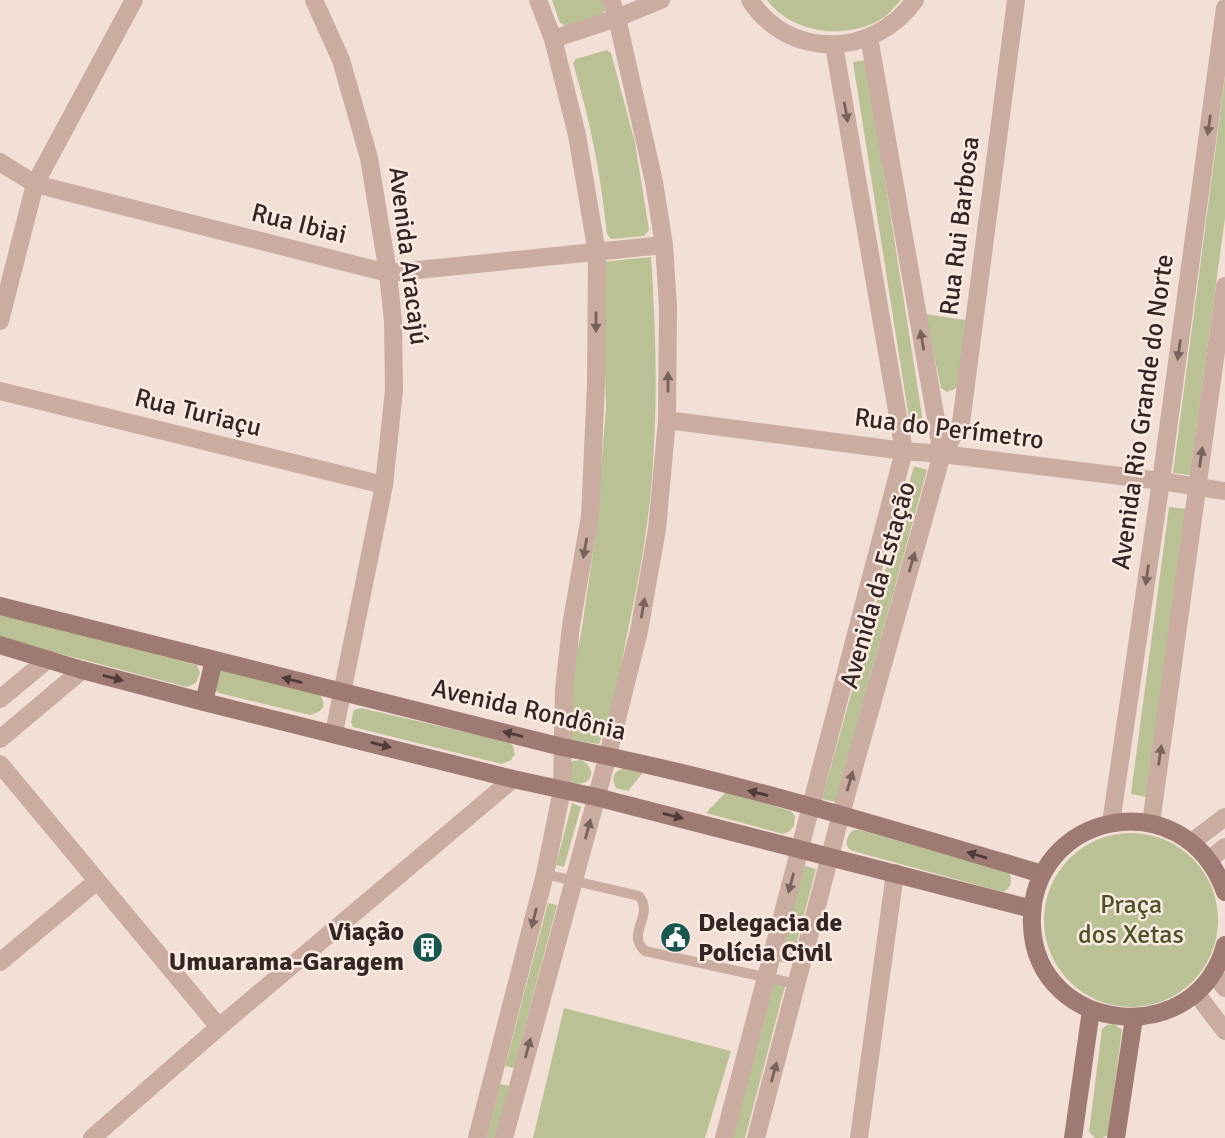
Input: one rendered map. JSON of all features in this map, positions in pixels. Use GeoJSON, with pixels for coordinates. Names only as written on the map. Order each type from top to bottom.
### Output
{"type":"FeatureCollection","features":[{"type":"Feature","properties":{"kind":"main road","name":"Avenida Rondônia"},"geometry":{"type":"LineString","coordinates":[[0,606],[562,747],[608,755],[811,806],[1042,874]]}},
{"type":"Feature","properties":{"kind":"main road"},"geometry":{"type":"LineString","coordinates":[[0,645],[204,702],[596,797],[1032,909]]}},
{"type":"Feature","properties":{"kind":"main road"},"geometry":{"type":"LineString","coordinates":[[204,702],[214,660]]}},
{"type":"Feature","properties":{"kind":"main road"},"geometry":{"type":"LineString","coordinates":[[1225,892],[1209,860],[1192,842],[1179,834],[1151,823],[1111,823],[1094,828],[1071,841],[1052,860],[1042,874],[1032,909],[1033,936],[1041,961],[1050,977],[1076,1001],[1091,1010],[1112,1016],[1134,1018],[1157,1014],[1178,1006],[1196,992],[1213,972],[1225,945]]}},
{"type":"Feature","properties":{"kind":"main road"},"geometry":{"type":"LineString","coordinates":[[1073,1138],[1091,1010]]}},
{"type":"Feature","properties":{"kind":"main road"},"geometry":{"type":"LineString","coordinates":[[1116,1138],[1134,1018]]}},
{"type":"Feature","properties":{"kind":"street"},"geometry":{"type":"LineString","coordinates":[[0,321],[35,184],[134,0]]}},
{"type":"Feature","properties":{"kind":"street","name":"Avenida Aracajú"},"geometry":{"type":"LineString","coordinates":[[314,0],[341,60],[369,158],[393,321],[394,390],[384,485],[334,733]]}},
{"type":"Feature","properties":{"kind":"street"},"geometry":{"type":"LineString","coordinates":[[477,1138],[545,874],[562,790],[564,689],[571,626],[590,516],[596,384],[597,253],[577,135],[553,39],[538,0]]}},
{"type":"Feature","properties":{"kind":"street"},"geometry":{"type":"LineString","coordinates":[[504,1138],[608,755],[639,631],[657,528],[667,420],[668,307],[664,245],[654,181],[611,0]]}},
{"type":"Feature","properties":{"kind":"street"},"geometry":{"type":"LineString","coordinates":[[553,39],[661,0]]}},
{"type":"Feature","properties":{"kind":"street"},"geometry":{"type":"LineString","coordinates":[[750,0],[765,18],[780,29],[797,38],[834,45],[852,43],[884,30],[898,20],[915,0]]}},
{"type":"Feature","properties":{"kind":"street","name":"Rua Rui Barbosa"},"geometry":{"type":"LineString","coordinates":[[942,454],[961,423],[1016,0]]}},
{"type":"Feature","properties":{"kind":"street"},"geometry":{"type":"LineString","coordinates":[[1218,0],[1225,1]]}},
{"type":"Feature","properties":{"kind":"street","name":"Avenida Rio Grande do Norte"},"geometry":{"type":"LineString","coordinates":[[1111,823],[1161,481],[1225,8]]}},
{"type":"Feature","properties":{"kind":"street","name":"Avenida da Estação"},"geometry":{"type":"LineString","coordinates":[[757,1138],[841,814],[942,454],[869,37]]}},
{"type":"Feature","properties":{"kind":"street","name":"Avenida da Estação"},"geometry":{"type":"LineString","coordinates":[[724,1138],[904,451],[834,45]]}},
{"type":"Feature","properties":{"kind":"street","name":"Rua Ibiai"},"geometry":{"type":"LineString","coordinates":[[0,162],[35,184],[388,273],[664,245]]}},
{"type":"Feature","properties":{"kind":"street"},"geometry":{"type":"LineString","coordinates":[[1151,823],[1225,286]]}},
{"type":"Feature","properties":{"kind":"street","name":"Rua Turiaçu"},"geometry":{"type":"LineString","coordinates":[[0,391],[384,485]]}},
{"type":"Feature","properties":{"kind":"street","name":"Rua do Perímetro"},"geometry":{"type":"LineString","coordinates":[[667,420],[1225,491]]}},
{"type":"Feature","properties":{"kind":"street"},"geometry":{"type":"LineString","coordinates":[[0,699],[48,659]]}},
{"type":"Feature","properties":{"kind":"street"},"geometry":{"type":"LineString","coordinates":[[0,739],[82,670]]}},
{"type":"Feature","properties":{"kind":"street"},"geometry":{"type":"LineString","coordinates":[[0,764],[219,1027]]}},
{"type":"Feature","properties":{"kind":"street"},"geometry":{"type":"LineString","coordinates":[[92,1138],[513,779]]}},
{"type":"Feature","properties":{"kind":"street"},"geometry":{"type":"LineString","coordinates":[[1192,842],[1225,817]]}},
{"type":"Feature","properties":{"kind":"street"},"geometry":{"type":"LineString","coordinates":[[1209,860],[1225,847]]}},
{"type":"Feature","properties":{"kind":"street"},"geometry":{"type":"LineString","coordinates":[[859,1138],[895,873]]}},
{"type":"Feature","properties":{"kind":"street"},"geometry":{"type":"LineString","coordinates":[[0,962],[97,881]]}},
{"type":"Feature","properties":{"kind":"street"},"geometry":{"type":"LineString","coordinates":[[1213,972],[1225,988]]}},
{"type":"Feature","properties":{"kind":"street"},"geometry":{"type":"LineString","coordinates":[[1196,992],[1225,1031]]}},
{"type":"Feature","properties":{"kind":"street"},"geometry":{"type":"LineString","coordinates":[[495,1073],[520,1080]]}},
{"type":"Feature","properties":{"kind":"lane"},"geometry":{"type":"LineString","coordinates":[[545,874],[639,896],[645,908],[637,938],[639,946],[645,951],[797,984]]}},
{"type":"Feature","properties":{"kind":"green space"},"geometry":{"type":"Polygon","coordinates":[[[552,0],[605,0],[607,6],[603,14],[566,26],[560,23],[552,0]]]}},
{"type":"Feature","properties":{"kind":"green space"},"geometry":{"type":"Polygon","coordinates":[[[767,0],[901,0],[886,16],[872,24],[840,31],[807,27],[792,21],[778,12],[767,0]]]}},
{"type":"Feature","properties":{"kind":"green space"},"geometry":{"type":"Polygon","coordinates":[[[607,50],[611,53],[635,143],[649,230],[644,236],[611,239],[607,234],[594,148],[573,63],[576,59],[607,50]]]}},
{"type":"Feature","properties":{"kind":"green space"},"geometry":{"type":"Polygon","coordinates":[[[866,60],[923,422],[910,425],[853,62],[866,60]]]}},
{"type":"Feature","properties":{"kind":"green space"},"geometry":{"type":"Polygon","coordinates":[[[1225,77],[1225,218],[1190,475],[1173,473],[1225,77]]]}},
{"type":"Feature","properties":{"kind":"green space"},"geometry":{"type":"Polygon","coordinates":[[[651,257],[656,394],[650,497],[642,556],[616,691],[599,744],[569,740],[573,669],[595,539],[606,408],[602,262],[651,257]]]}},
{"type":"Feature","properties":{"kind":"green space"},"geometry":{"type":"Polygon","coordinates":[[[925,314],[965,320],[961,380],[955,389],[947,392],[941,388],[925,314]]]}},
{"type":"Feature","properties":{"kind":"green space"},"geometry":{"type":"Polygon","coordinates":[[[914,466],[927,470],[836,802],[822,799],[914,466]]]}},
{"type":"Feature","properties":{"kind":"green space"},"geometry":{"type":"Polygon","coordinates":[[[1169,507],[1188,509],[1146,797],[1131,794],[1169,507]]]}},
{"type":"Feature","properties":{"kind":"green space"},"geometry":{"type":"Polygon","coordinates":[[[0,615],[197,665],[200,673],[196,683],[187,687],[0,638],[0,615]]]}},
{"type":"Feature","properties":{"kind":"green space"},"geometry":{"type":"Polygon","coordinates":[[[221,670],[320,694],[323,708],[310,715],[219,693],[215,690],[215,675],[221,670]]]}},
{"type":"Feature","properties":{"kind":"green space"},"geometry":{"type":"Polygon","coordinates":[[[361,708],[508,742],[513,746],[515,754],[511,760],[502,764],[353,727],[351,722],[354,710],[361,708]]]}},
{"type":"Feature","properties":{"kind":"green space"},"geometry":{"type":"Polygon","coordinates":[[[581,760],[590,769],[590,777],[583,783],[571,782],[570,763],[581,760]]]}},
{"type":"Feature","properties":{"kind":"green space"},"geometry":{"type":"Polygon","coordinates":[[[630,767],[644,771],[628,791],[616,788],[613,779],[616,773],[630,767]]]}},
{"type":"Feature","properties":{"kind":"green space"},"geometry":{"type":"Polygon","coordinates":[[[726,792],[791,811],[795,816],[794,826],[783,834],[706,813],[726,792]]]}},
{"type":"Feature","properties":{"kind":"green space"},"geometry":{"type":"Polygon","coordinates":[[[572,803],[581,807],[564,867],[556,865],[572,803]]]}},
{"type":"Feature","properties":{"kind":"green space"},"geometry":{"type":"Polygon","coordinates":[[[853,830],[1009,872],[1010,884],[1003,892],[853,851],[847,842],[853,830]]]}},
{"type":"Feature","properties":{"kind":"green space","name":"Praça dos Xetas"},"geometry":{"type":"Polygon","coordinates":[[[1131,833],[1164,840],[1192,859],[1211,887],[1218,920],[1211,953],[1192,981],[1164,1000],[1131,1007],[1098,1000],[1070,981],[1051,953],[1044,920],[1051,887],[1070,859],[1098,840],[1131,833]]]}},
{"type":"Feature","properties":{"kind":"green space"},"geometry":{"type":"Polygon","coordinates":[[[802,865],[816,869],[791,964],[777,961],[802,865]]]}},
{"type":"Feature","properties":{"kind":"green space"},"geometry":{"type":"Polygon","coordinates":[[[548,903],[557,905],[514,1068],[505,1066],[548,903]]]}},
{"type":"Feature","properties":{"kind":"green space"},"geometry":{"type":"Polygon","coordinates":[[[773,983],[785,986],[745,1138],[732,1138],[773,983]]]}},
{"type":"Feature","properties":{"kind":"green space"},"geometry":{"type":"Polygon","coordinates":[[[564,1008],[731,1051],[705,1138],[533,1138],[564,1008]]]}},
{"type":"Feature","properties":{"kind":"green space"},"geometry":{"type":"Polygon","coordinates":[[[1114,1024],[1122,1030],[1108,1135],[1095,1138],[1089,1132],[1102,1029],[1114,1024]]]}},
{"type":"Feature","properties":{"kind":"green space"},"geometry":{"type":"Polygon","coordinates":[[[500,1084],[510,1086],[496,1138],[486,1138],[500,1084]]]}},
{"type":"Feature","properties":{"kind":"place","name":"Delegacia de Polícia Civil"},"geometry":{"type":"Point","coordinates":[675,938]}},
{"type":"Feature","properties":{"kind":"place","name":"Viação Umuarama-Garagem"},"geometry":{"type":"Point","coordinates":[427,947]}}]}
